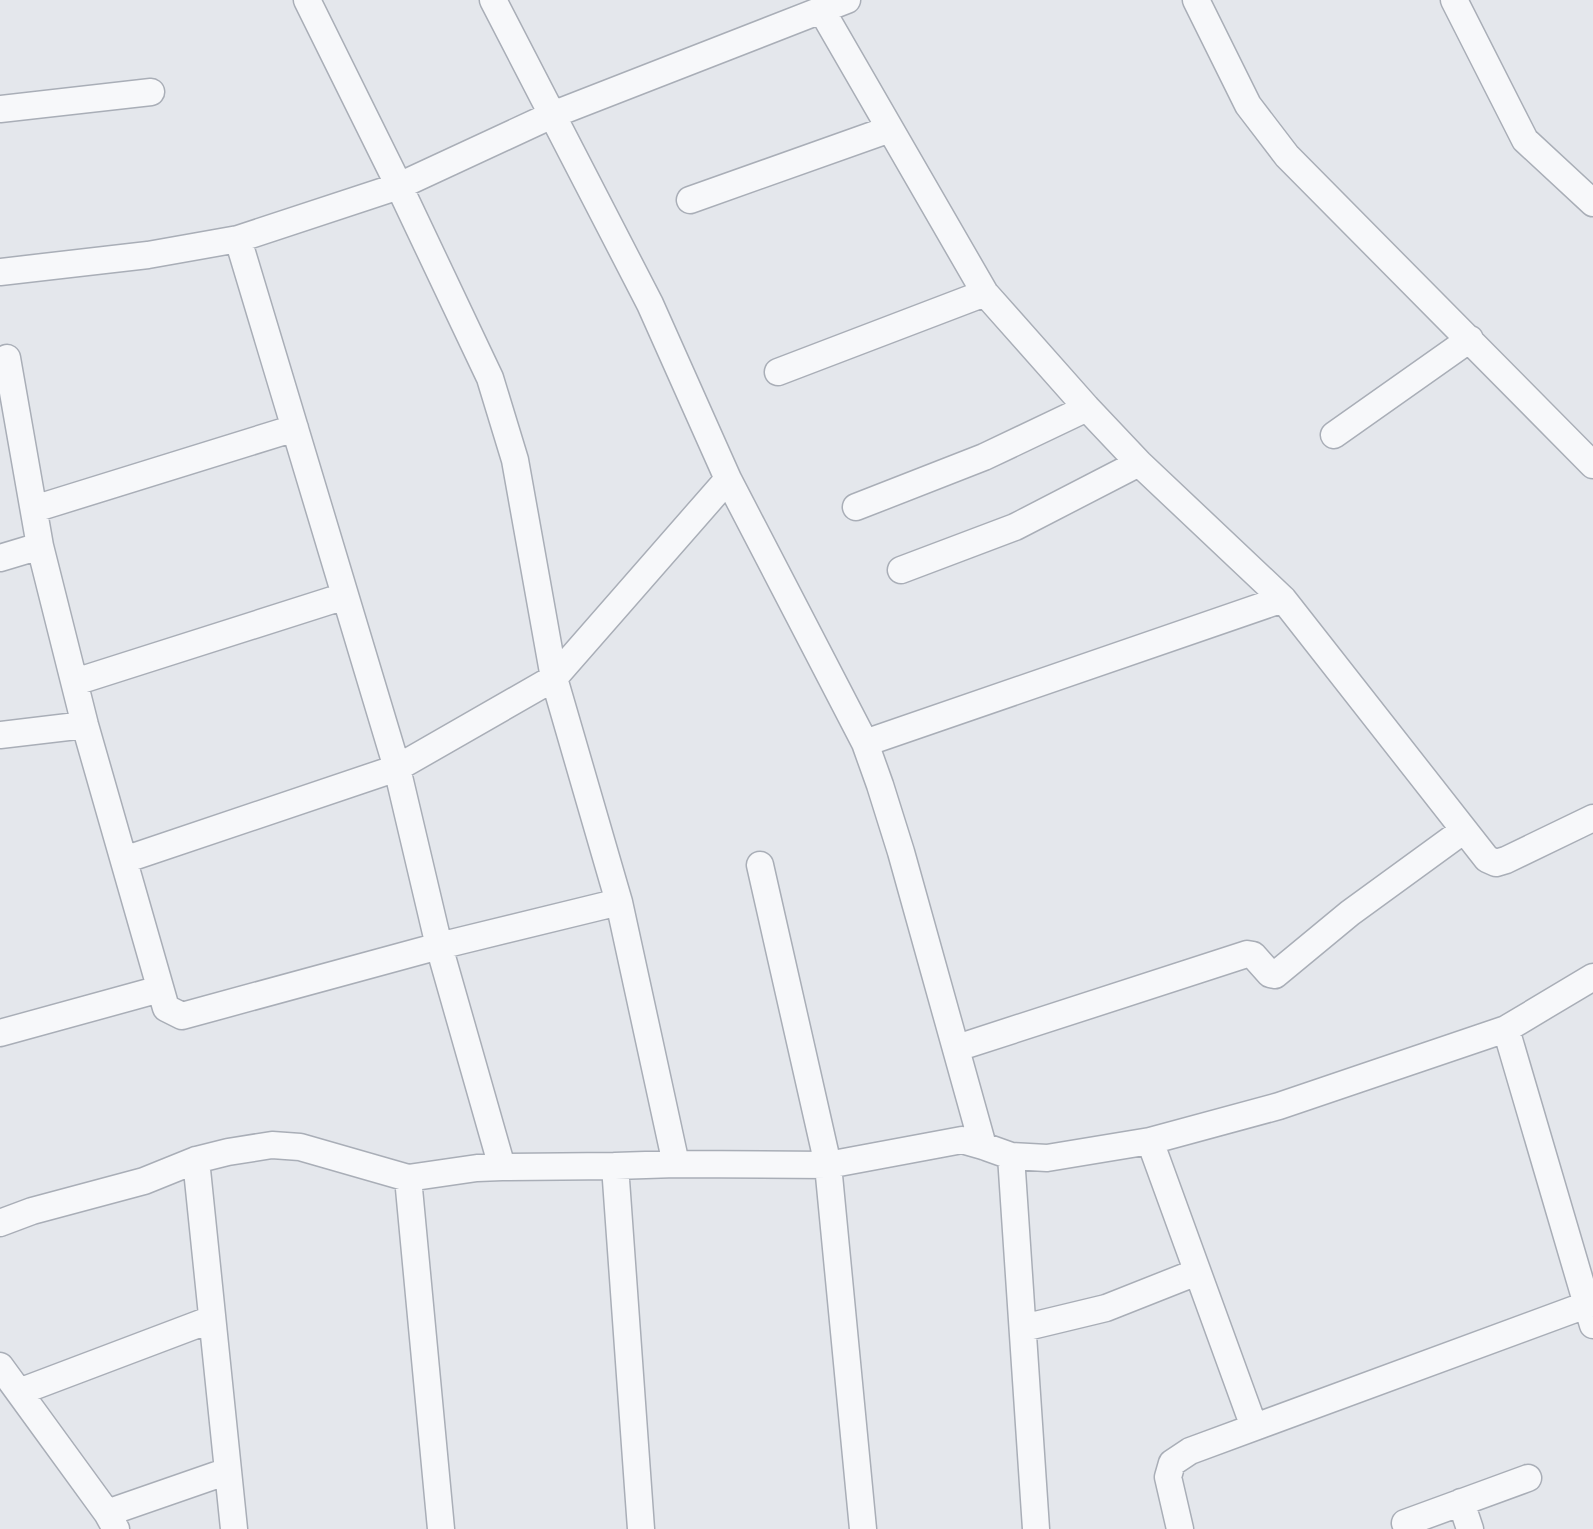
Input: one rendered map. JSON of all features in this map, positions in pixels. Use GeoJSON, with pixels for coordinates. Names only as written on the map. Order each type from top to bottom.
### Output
{"type":"FeatureCollection","features":[{"type":"Feature","properties":{"kind":"street"},"geometry":{"type":"LineString","coordinates":[[306,0],[399,186],[490,378],[514,460],[554,678],[619,902],[676,1164]]}},
{"type":"Feature","properties":{"kind":"street"},"geometry":{"type":"LineString","coordinates":[[0,272],[148,255],[238,239],[399,186],[552,115],[846,0]]}},
{"type":"Feature","properties":{"kind":"street"},"geometry":{"type":"LineString","coordinates":[[1196,0],[1248,105],[1287,156],[1593,465]]}},
{"type":"Feature","properties":{"kind":"street"},"geometry":{"type":"LineString","coordinates":[[1454,0],[1525,140],[1593,202]]}},
{"type":"Feature","properties":{"kind":"street"},"geometry":{"type":"LineString","coordinates":[[502,3],[552,115],[650,304],[728,479],[865,743],[900,852],[957,1048],[983,1146]]}},
{"type":"Feature","properties":{"kind":"street"},"geometry":{"type":"LineString","coordinates":[[821,9],[985,293],[1087,408],[1139,463],[1283,599],[1487,859],[1496,862],[1506,860],[1593,818]]}},
{"type":"Feature","properties":{"kind":"street"},"geometry":{"type":"LineString","coordinates":[[0,109],[151,92]]}},
{"type":"Feature","properties":{"kind":"street"},"geometry":{"type":"LineString","coordinates":[[690,200],[890,128]]}},
{"type":"Feature","properties":{"kind":"street"},"geometry":{"type":"LineString","coordinates":[[238,239],[397,768],[438,946],[502,1167]]}},
{"type":"Feature","properties":{"kind":"street"},"geometry":{"type":"LineString","coordinates":[[778,372],[985,293]]}},
{"type":"Feature","properties":{"kind":"street"},"geometry":{"type":"LineString","coordinates":[[1334,435],[1470,339]]}},
{"type":"Feature","properties":{"kind":"street"},"geometry":{"type":"LineString","coordinates":[[7,358],[8,409],[34,509],[40,546],[85,725],[166,1008],[182,1016],[438,946],[619,902]]}},
{"type":"Feature","properties":{"kind":"street"},"geometry":{"type":"LineString","coordinates":[[856,507],[984,457],[1087,408]]}},
{"type":"Feature","properties":{"kind":"street"},"geometry":{"type":"LineString","coordinates":[[34,509],[295,428]]}},
{"type":"Feature","properties":{"kind":"street"},"geometry":{"type":"LineString","coordinates":[[901,570],[1015,527],[1139,463]]}},
{"type":"Feature","properties":{"kind":"street"},"geometry":{"type":"LineString","coordinates":[[124,860],[397,768],[554,678],[728,479]]}},
{"type":"Feature","properties":{"kind":"street"},"geometry":{"type":"LineString","coordinates":[[0,558],[40,546]]}},
{"type":"Feature","properties":{"kind":"street"},"geometry":{"type":"LineString","coordinates":[[75,682],[345,596]]}},
{"type":"Feature","properties":{"kind":"street"},"geometry":{"type":"LineString","coordinates":[[865,743],[1283,599]]}},
{"type":"Feature","properties":{"kind":"street"},"geometry":{"type":"LineString","coordinates":[[0,735],[85,725]]}},
{"type":"Feature","properties":{"kind":"street"},"geometry":{"type":"LineString","coordinates":[[957,1048],[1246,954],[1253,955],[1270,974],[1275,975],[1350,913],[1464,830]]}},
{"type":"Feature","properties":{"kind":"street"},"geometry":{"type":"LineString","coordinates":[[760,865],[828,1165],[863,1529]]}},
{"type":"Feature","properties":{"kind":"street"},"geometry":{"type":"LineString","coordinates":[[0,1223],[32,1211],[144,1181],[196,1160],[228,1152],[272,1146],[300,1147],[408,1178],[477,1168],[502,1167],[676,1164],[828,1165],[962,1140],[1011,1156],[1047,1158],[1150,1141],[1279,1106],[1506,1029],[1593,977]]}},
{"type":"Feature","properties":{"kind":"street"},"geometry":{"type":"LineString","coordinates":[[0,1033],[160,989]]}},
{"type":"Feature","properties":{"kind":"street"},"geometry":{"type":"LineString","coordinates":[[1180,1529],[1168,1477],[1172,1463],[1190,1451],[1254,1427],[1590,1315],[1506,1029]]}},
{"type":"Feature","properties":{"kind":"street"},"geometry":{"type":"LineString","coordinates":[[1150,1141],[1254,1427]]}},
{"type":"Feature","properties":{"kind":"street"},"geometry":{"type":"LineString","coordinates":[[1011,1156],[1036,1529]]}},
{"type":"Feature","properties":{"kind":"street"},"geometry":{"type":"LineString","coordinates":[[196,1160],[234,1529]]}},
{"type":"Feature","properties":{"kind":"street"},"geometry":{"type":"LineString","coordinates":[[615,1166],[641,1529]]}},
{"type":"Feature","properties":{"kind":"street"},"geometry":{"type":"LineString","coordinates":[[408,1178],[441,1529]]}},
{"type":"Feature","properties":{"kind":"street"},"geometry":{"type":"LineString","coordinates":[[1022,1328],[1106,1308],[1197,1272]]}},
{"type":"Feature","properties":{"kind":"street"},"geometry":{"type":"LineString","coordinates":[[19,1392],[212,1319]]}},
{"type":"Feature","properties":{"kind":"street"},"geometry":{"type":"LineString","coordinates":[[0,1366],[112,1521],[228,1471]]}},
{"type":"Feature","properties":{"kind":"street"},"geometry":{"type":"LineString","coordinates":[[1405,1523],[1528,1478]]}},
{"type":"Feature","properties":{"kind":"street"},"geometry":{"type":"LineString","coordinates":[[1461,1502],[1470,1529]]}}]}
